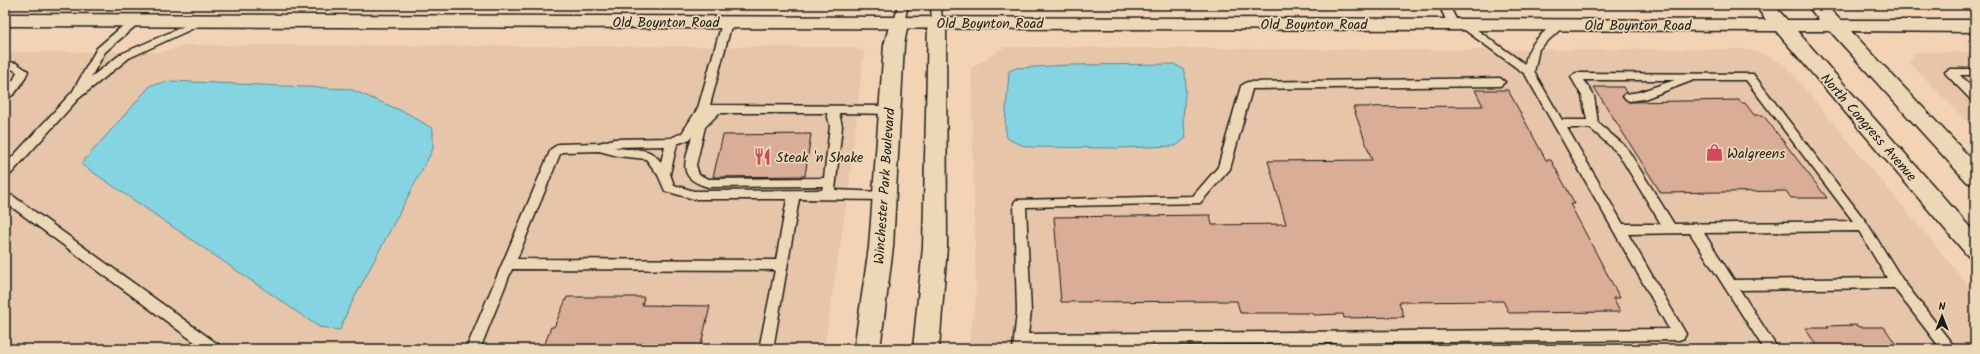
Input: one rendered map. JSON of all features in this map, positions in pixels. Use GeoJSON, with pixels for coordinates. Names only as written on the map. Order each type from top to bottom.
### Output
{"type":"FeatureCollection","features":[{"type":"Feature","properties":{"kind":"street","name":"North Congress Avenue"},"geometry":{"type":"LineString","coordinates":[[1764,5],[1975,249]]}},
{"type":"Feature","properties":{"kind":"street"},"geometry":{"type":"LineString","coordinates":[[1816,5],[1975,177]]}},
{"type":"Feature","properties":{"kind":"street","name":"Old Boynton Road"},"geometry":{"type":"LineString","coordinates":[[5,20],[726,23],[901,14],[936,14],[1458,24],[1975,26]]}},
{"type":"Feature","properties":{"kind":"street","name":"Winchester Park Boulevard"},"geometry":{"type":"LineString","coordinates":[[867,349],[881,247],[883,196],[894,45],[901,14]]}},
{"type":"Feature","properties":{"kind":"street"},"geometry":{"type":"LineString","coordinates":[[926,349],[935,247],[936,14]]}},
{"type":"Feature","properties":{"kind":"lane"},"geometry":{"type":"LineString","coordinates":[[1444,5],[1458,24],[1529,72],[1679,334],[1336,343],[1020,345],[1024,312],[1020,203],[1196,200],[1224,169],[1247,86],[1500,82]]}},
{"type":"Feature","properties":{"kind":"lane"},"geometry":{"type":"LineString","coordinates":[[74,96],[101,50],[136,20]]}},
{"type":"Feature","properties":{"kind":"lane"},"geometry":{"type":"LineString","coordinates":[[5,173],[74,96],[125,56],[204,21]]}},
{"type":"Feature","properties":{"kind":"lane"},"geometry":{"type":"LineString","coordinates":[[474,349],[555,152],[560,148],[566,147],[599,147],[614,144],[672,142],[686,136],[696,117],[703,109],[726,23]]}},
{"type":"Feature","properties":{"kind":"lane"},"geometry":{"type":"LineString","coordinates":[[1529,72],[1532,52],[1535,47],[1560,24]]}},
{"type":"Feature","properties":{"kind":"lane"},"geometry":{"type":"LineString","coordinates":[[5,65],[12,65],[23,70],[19,81],[5,95]]}},
{"type":"Feature","properties":{"kind":"lane"},"geometry":{"type":"LineString","coordinates":[[1975,72],[1950,72],[1975,97]]}},
{"type":"Feature","properties":{"kind":"lane"},"geometry":{"type":"LineString","coordinates":[[1629,97],[1640,96],[1698,76]]}},
{"type":"Feature","properties":{"kind":"lane"},"geometry":{"type":"LineString","coordinates":[[1671,229],[1622,150],[1593,124],[1588,96],[1576,77],[1750,76],[1863,226],[1897,283],[1949,349]]}},
{"type":"Feature","properties":{"kind":"lane"},"geometry":{"type":"LineString","coordinates":[[1588,96],[1600,96]]}},
{"type":"Feature","properties":{"kind":"lane"},"geometry":{"type":"LineString","coordinates":[[703,109],[889,110]]}},
{"type":"Feature","properties":{"kind":"lane"},"geometry":{"type":"LineString","coordinates":[[828,188],[836,126],[832,109]]}},
{"type":"Feature","properties":{"kind":"lane"},"geometry":{"type":"LineString","coordinates":[[715,110],[700,126],[690,166],[691,172],[695,178],[708,183],[828,188],[883,196]]}},
{"type":"Feature","properties":{"kind":"lane"},"geometry":{"type":"LineString","coordinates":[[1559,124],[1593,124]]}},
{"type":"Feature","properties":{"kind":"lane"},"geometry":{"type":"LineString","coordinates":[[664,174],[672,142]]}},
{"type":"Feature","properties":{"kind":"lane"},"geometry":{"type":"LineString","coordinates":[[599,147],[618,152],[641,153],[650,156],[664,174],[669,188],[694,195],[794,194],[828,188]]}},
{"type":"Feature","properties":{"kind":"lane"},"geometry":{"type":"LineString","coordinates":[[766,349],[794,194]]}},
{"type":"Feature","properties":{"kind":"lane"},"geometry":{"type":"LineString","coordinates":[[5,198],[214,349]]}},
{"type":"Feature","properties":{"kind":"lane"},"geometry":{"type":"LineString","coordinates":[[1619,229],[1863,226]]}},
{"type":"Feature","properties":{"kind":"lane"},"geometry":{"type":"LineString","coordinates":[[1694,228],[1771,349]]}},
{"type":"Feature","properties":{"kind":"lane"},"geometry":{"type":"LineString","coordinates":[[508,264],[782,265]]}},
{"type":"Feature","properties":{"kind":"lane"},"geometry":{"type":"LineString","coordinates":[[1730,285],[1897,283]]}},
{"type":"Feature","properties":{"kind":"shaded area"},"geometry":{"type":"Polygon","coordinates":[[[189,45],[851,47],[864,51],[849,188],[824,349],[5,349],[5,52],[160,52],[189,45]]]}},
{"type":"Feature","properties":{"kind":"shaded area"},"geometry":{"type":"Polygon","coordinates":[[[1005,47],[1480,50],[1745,49],[1766,55],[1785,65],[1975,293],[1975,349],[968,349],[976,298],[971,68],[1005,47]]]}},
{"type":"Feature","properties":{"kind":"shaded area"},"geometry":{"type":"Polygon","coordinates":[[[1916,52],[1975,52],[1975,130],[1909,62],[1916,52]]]}},
{"type":"Feature","properties":{"kind":"water"},"geometry":{"type":"Polygon","coordinates":[[[1174,64],[1183,69],[1186,80],[1183,119],[1186,138],[1176,146],[1116,148],[1028,147],[1007,138],[1005,125],[1009,71],[1016,68],[1069,65],[1174,64]]]}},
{"type":"Feature","properties":{"kind":"water"},"geometry":{"type":"Polygon","coordinates":[[[171,81],[350,89],[409,114],[433,129],[433,149],[348,310],[340,330],[319,327],[81,164],[151,85],[171,81]]]}},
{"type":"Feature","properties":{"kind":"building","name":"Walgreens"},"geometry":{"type":"Polygon","coordinates":[[[1594,87],[1623,87],[1626,92],[1622,97],[1629,102],[1739,100],[1741,103],[1745,103],[1754,115],[1763,115],[1827,198],[1791,198],[1786,191],[1661,193],[1594,87]]]}},
{"type":"Feature","properties":{"kind":"building"},"geometry":{"type":"Polygon","coordinates":[[[1475,90],[1508,90],[1546,160],[1551,160],[1575,204],[1570,204],[1620,298],[1613,298],[1620,312],[1509,313],[1503,301],[1399,302],[1404,317],[1344,318],[1343,314],[1313,315],[1312,313],[1240,313],[1237,301],[1061,302],[1054,217],[1210,215],[1212,225],[1286,224],[1268,161],[1372,160],[1353,107],[1483,106],[1475,90]]]}},
{"type":"Feature","properties":{"kind":"building","name":"Steak 'n Shake"},"geometry":{"type":"Polygon","coordinates":[[[811,134],[805,176],[713,177],[723,135],[811,134]]]}},
{"type":"Feature","properties":{"kind":"building"},"geometry":{"type":"Polygon","coordinates":[[[567,297],[644,297],[642,305],[710,306],[700,349],[543,349],[551,327],[554,327],[567,297]]]}},
{"type":"Feature","properties":{"kind":"building"},"geometry":{"type":"Polygon","coordinates":[[[1857,325],[1858,327],[1884,327],[1899,349],[1819,349],[1805,328],[1829,328],[1827,326],[1857,325]]]}},
{"type":"Feature","properties":{"kind":"place","name":"Walgreens"},"geometry":{"type":"Point","coordinates":[1714,153]}},
{"type":"Feature","properties":{"kind":"place","name":"Steak 'n Shake"},"geometry":{"type":"Point","coordinates":[763,157]}}]}
